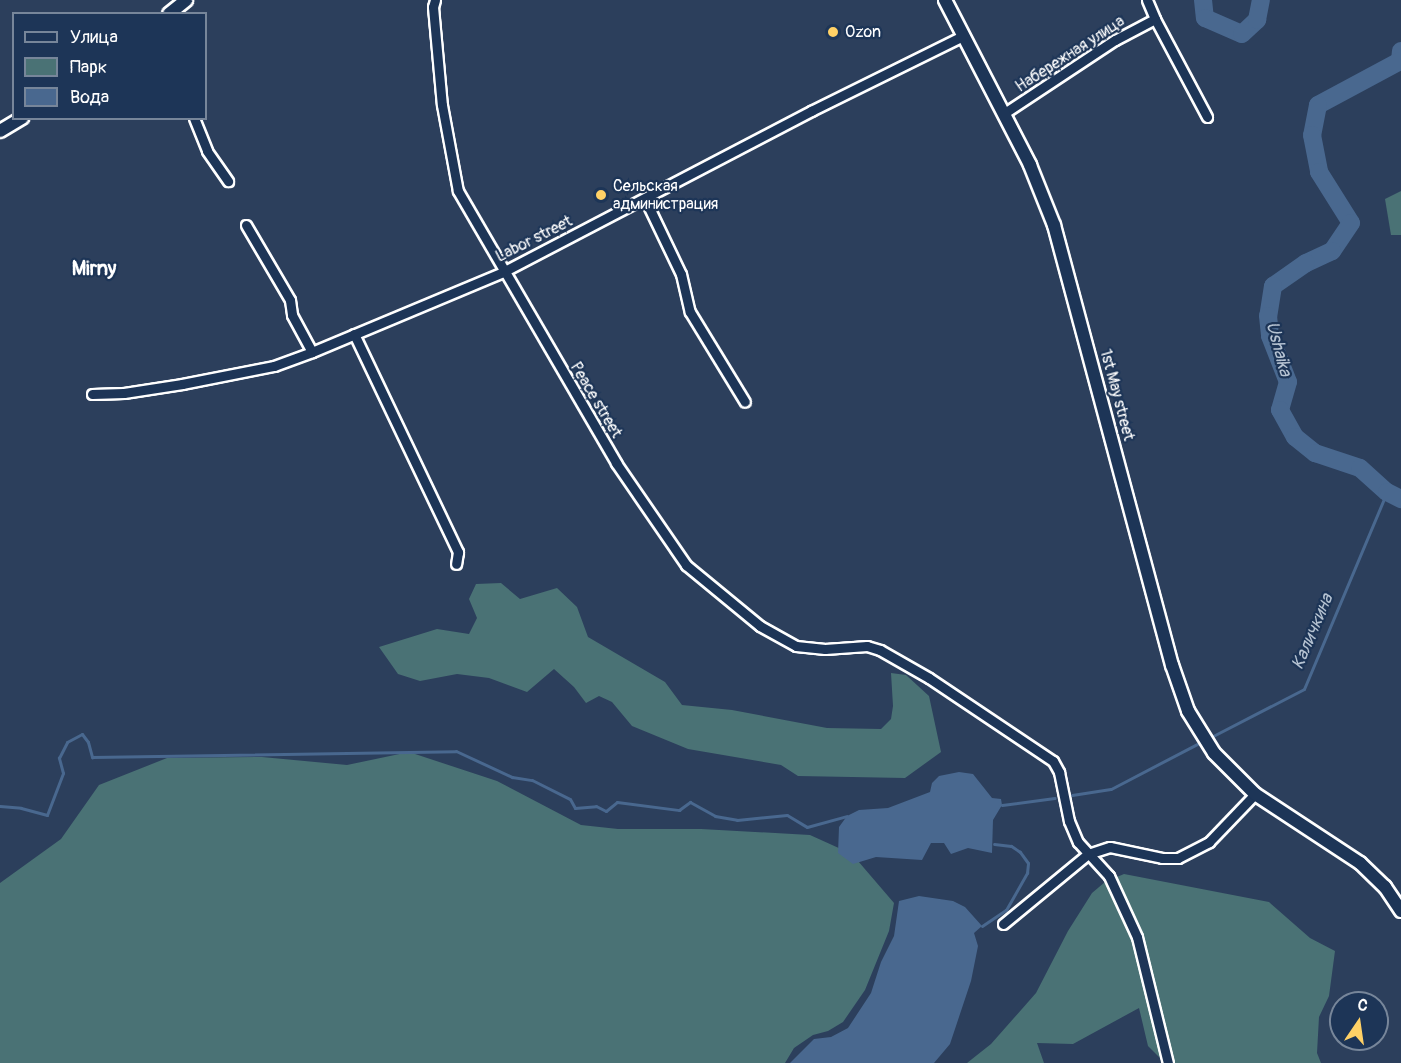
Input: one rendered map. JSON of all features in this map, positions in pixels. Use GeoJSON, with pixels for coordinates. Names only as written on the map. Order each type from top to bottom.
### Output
{"type":"FeatureCollection","features":[{"type":"Feature","properties":{"kind":"street"},"geometry":{"type":"LineString","coordinates":[[171,12],[186,0]]}},
{"type":"Feature","properties":{"kind":"street","name":"Peace street"},"geometry":{"type":"LineString","coordinates":[[435,0],[433,7],[442,105],[458,191],[502,272],[616,463],[686,565],[760,626],[796,646],[825,649],[867,646],[880,650],[909,666],[1053,761],[1059,772],[1069,821],[1078,842],[1109,876],[1137,936],[1168,1063]]}},
{"type":"Feature","properties":{"kind":"street","name":"1st May street"},"geometry":{"type":"LineString","coordinates":[[945,0],[1030,165],[1054,225],[1172,665],[1188,711],[1214,753],[1256,794],[1360,863],[1385,887],[1401,911]]}},
{"type":"Feature","properties":{"kind":"street"},"geometry":{"type":"LineString","coordinates":[[1147,0],[1208,117]]}},
{"type":"Feature","properties":{"kind":"street","name":"Набережная улица"},"geometry":{"type":"LineString","coordinates":[[1003,114],[1115,40],[1155,19]]}},
{"type":"Feature","properties":{"kind":"street","name":"Labor street"},"geometry":{"type":"LineString","coordinates":[[92,394],[124,393],[182,384],[274,366],[312,352],[502,272],[811,111],[963,36]]}},
{"type":"Feature","properties":{"kind":"street"},"geometry":{"type":"LineString","coordinates":[[0,131],[19,120]]}},
{"type":"Feature","properties":{"kind":"street"},"geometry":{"type":"LineString","coordinates":[[195,120],[207,151],[228,181]]}},
{"type":"Feature","properties":{"kind":"street"},"geometry":{"type":"LineString","coordinates":[[645,199],[681,274],[690,312],[745,402]]}},
{"type":"Feature","properties":{"kind":"street"},"geometry":{"type":"LineString","coordinates":[[246,225],[290,300],[292,315],[312,352]]}},
{"type":"Feature","properties":{"kind":"street"},"geometry":{"type":"LineString","coordinates":[[354,334],[458,552],[456,564]]}},
{"type":"Feature","properties":{"kind":"street"},"geometry":{"type":"LineString","coordinates":[[1003,924],[1088,854],[1110,847],[1162,858],[1178,858],[1209,842],[1256,794]]}},
{"type":"Feature","properties":{"kind":"green space"},"geometry":{"type":"Polygon","coordinates":[[[1401,191],[1401,235],[1391,235],[1385,199],[1401,191]]]}},
{"type":"Feature","properties":{"kind":"green space"},"geometry":{"type":"Polygon","coordinates":[[[501,583],[520,599],[557,588],[577,607],[588,637],[665,682],[682,705],[732,710],[827,728],[881,729],[891,719],[893,706],[891,673],[906,675],[929,696],[941,752],[905,778],[798,776],[781,765],[688,749],[632,726],[612,702],[599,696],[586,703],[574,687],[554,669],[527,692],[489,678],[457,674],[420,681],[398,674],[379,647],[437,629],[469,634],[477,618],[469,599],[476,584],[501,583]]]}},
{"type":"Feature","properties":{"kind":"green space"},"geometry":{"type":"Polygon","coordinates":[[[409,752],[497,781],[581,825],[618,829],[701,829],[810,835],[852,854],[894,903],[889,931],[865,990],[843,1022],[828,1031],[813,1035],[794,1048],[785,1063],[0,1063],[0,883],[61,839],[99,785],[167,758],[262,757],[347,765],[409,752]]]}},
{"type":"Feature","properties":{"kind":"green space"},"geometry":{"type":"Polygon","coordinates":[[[1124,874],[1269,902],[1310,938],[1335,951],[1329,996],[1319,1017],[1317,1053],[1321,1063],[1165,1063],[1148,1046],[1139,1008],[1073,1044],[1037,1043],[1044,1063],[967,1063],[991,1044],[1036,993],[1068,931],[1092,893],[1105,882],[1124,874]]]}},
{"type":"Feature","properties":{"kind":"water"},"geometry":{"type":"Polygon","coordinates":[[[959,772],[973,774],[992,798],[1001,799],[1002,805],[993,820],[992,853],[968,848],[951,854],[944,843],[931,843],[922,860],[876,857],[853,864],[838,853],[839,827],[847,816],[859,810],[888,808],[930,792],[932,783],[939,776],[959,772]]]}},
{"type":"Feature","properties":{"kind":"water"},"geometry":{"type":"Polygon","coordinates":[[[919,896],[953,901],[965,907],[982,926],[974,933],[978,946],[971,981],[950,1044],[934,1063],[790,1063],[814,1039],[831,1037],[848,1028],[871,993],[881,962],[894,936],[899,901],[919,896]]]}},
{"type":"Feature","properties":{"kind":"waterway","name":"Ushaika"},"geometry":{"type":"LineString","coordinates":[[1203,0],[1205,18],[1242,34],[1257,20],[1261,0]]}},
{"type":"Feature","properties":{"kind":"waterway","name":"Ushaika"},"geometry":{"type":"LineString","coordinates":[[1401,51],[1400,61],[1318,105],[1312,135],[1319,172],[1351,223],[1332,251],[1306,263],[1273,286],[1268,316],[1270,336],[1288,382],[1280,410],[1295,437],[1315,453],[1360,468],[1387,492],[1401,499]]}},
{"type":"Feature","properties":{"kind":"waterway","name":"Каличкина"},"geometry":{"type":"LineString","coordinates":[[1213,736],[1304,689],[1387,492]]}},
{"type":"Feature","properties":{"kind":"waterway"},"geometry":{"type":"LineString","coordinates":[[0,806],[21,808],[47,815],[63,773],[59,758],[67,742],[82,734],[88,742],[92,757],[456,751],[512,777],[532,780],[570,799],[575,808],[596,806],[606,811],[617,802],[679,810],[690,802],[715,816],[737,820],[787,815],[807,827],[847,816]]}},
{"type":"Feature","properties":{"kind":"waterway","name":"Каличкина"},"geometry":{"type":"LineString","coordinates":[[1072,795],[1111,789],[1197,744]]}},
{"type":"Feature","properties":{"kind":"waterway","name":"Каличкина"},"geometry":{"type":"LineString","coordinates":[[1002,805],[1055,798]]}},
{"type":"Feature","properties":{"kind":"waterway","name":"Каличкина"},"geometry":{"type":"LineString","coordinates":[[982,926],[1006,910],[1027,873],[1028,863],[1020,852],[1011,846],[994,844]]}},
{"type":"Feature","properties":{"kind":"place","name":"Ozon"},"geometry":{"type":"Point","coordinates":[833,32]}},
{"type":"Feature","properties":{"kind":"place","name":"Сельская администрация"},"geometry":{"type":"Point","coordinates":[601,195]}},
{"type":"Feature","properties":{"kind":"district","name":"Mirny"},"geometry":{"type":"Point","coordinates":[94,268]}}]}
